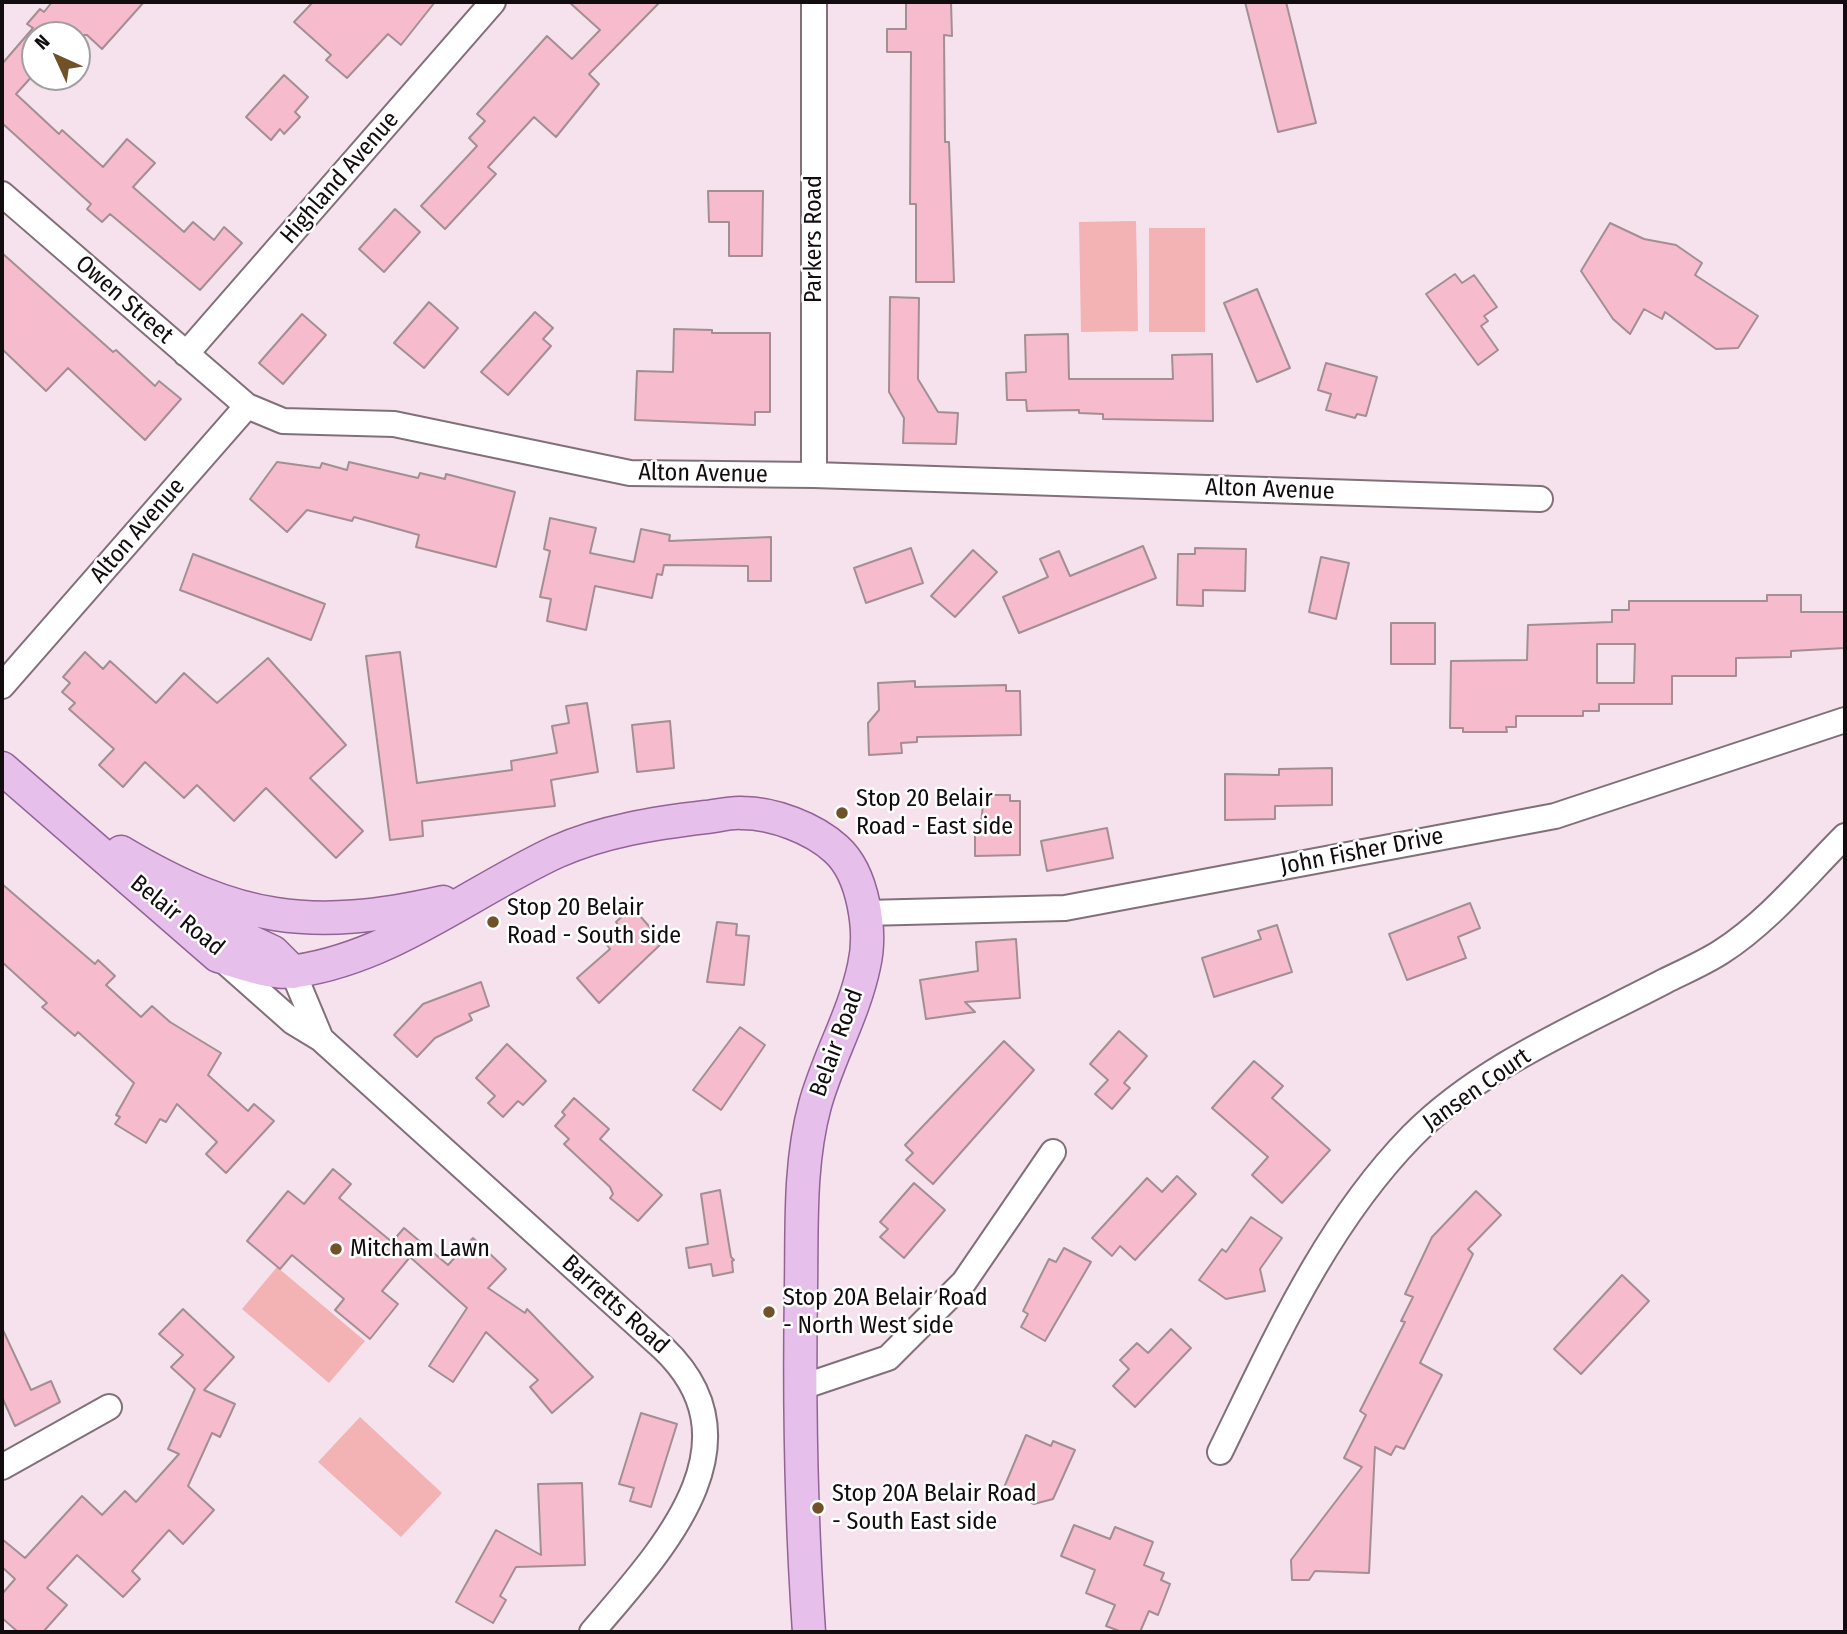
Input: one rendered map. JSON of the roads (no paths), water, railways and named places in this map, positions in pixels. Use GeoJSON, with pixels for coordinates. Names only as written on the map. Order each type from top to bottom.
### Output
{"type":"FeatureCollection","features":[{"type":"Feature","properties":{"kind":"main road","name":"Belair Road"},"geometry":{"type":"LineString","coordinates":[[2,768],[218,956],[255,967],[293,972],[351,959],[391,942],[472,895],[560,850],[645,824],[743,813],[790,822],[835,848],[847,861],[861,892],[865,913],[865,965],[815,1104],[803,1163],[799,1388],[802,1523],[809,1632]]}},
{"type":"Feature","properties":{"kind":"main road","name":"Belair Road"},"geometry":{"type":"LineString","coordinates":[[54,812],[155,872],[237,908],[294,917],[347,917],[413,908],[472,895]]}},
{"type":"Feature","properties":{"kind":"main road"},"geometry":{"type":"LineString","coordinates":[[155,872],[209,922],[261,944],[293,972]]}},
{"type":"Feature","properties":{"kind":"street","name":"Highland Avenue"},"geometry":{"type":"LineString","coordinates":[[186,354],[493,2]]}},
{"type":"Feature","properties":{"kind":"street","name":"Parkers Road"},"geometry":{"type":"LineString","coordinates":[[814,2],[814,475]]}},
{"type":"Feature","properties":{"kind":"street","name":"Owen Street"},"geometry":{"type":"LineString","coordinates":[[2,194],[247,406]]}},
{"type":"Feature","properties":{"kind":"street","name":"Alton Avenue"},"geometry":{"type":"LineString","coordinates":[[2,686],[247,406],[283,421],[394,424],[630,473],[814,475],[1540,499]]}},
{"type":"Feature","properties":{"kind":"street","name":"John Fisher Drive"},"geometry":{"type":"LineString","coordinates":[[865,913],[1065,908],[1555,816],[1845,720]]}},
{"type":"Feature","properties":{"kind":"street","name":"Jansen Court"},"geometry":{"type":"LineString","coordinates":[[1220,1452],[1297,1294],[1371,1184],[1413,1136],[1463,1094],[1519,1057],[1722,952],[1763,918],[1845,836]]}},
{"type":"Feature","properties":{"kind":"street","name":"Barretts Road"},"geometry":{"type":"LineString","coordinates":[[218,956],[293,1022],[321,1039],[684,1368],[698,1394],[705,1430],[699,1472],[688,1508],[666,1545],[592,1632]]}},
{"type":"Feature","properties":{"kind":"street","name":"Barretts Road"},"geometry":{"type":"LineString","coordinates":[[293,972],[321,1039]]}},
{"type":"Feature","properties":{"kind":"street"},"geometry":{"type":"LineString","coordinates":[[799,1388],[888,1358],[964,1282],[1053,1152]]}},
{"type":"Feature","properties":{"kind":"street"},"geometry":{"type":"LineString","coordinates":[[2,1466],[109,1407]]}},
{"type":"Feature","properties":{"kind":"place","name":"Stop 20 Belair Road - East side"},"geometry":{"type":"Point","coordinates":[842,813]}},
{"type":"Feature","properties":{"kind":"place","name":"Stop 20 Belair Road - South side"},"geometry":{"type":"Point","coordinates":[493,922]}},
{"type":"Feature","properties":{"kind":"place","name":"Mitcham Lawn"},"geometry":{"type":"Point","coordinates":[336,1249]}},
{"type":"Feature","properties":{"kind":"place","name":"Stop 20A Belair Road - North West side"},"geometry":{"type":"Point","coordinates":[769,1312]}},
{"type":"Feature","properties":{"kind":"place","name":"Stop 20A Belair Road - South East side"},"geometry":{"type":"Point","coordinates":[818,1508]}}]}
